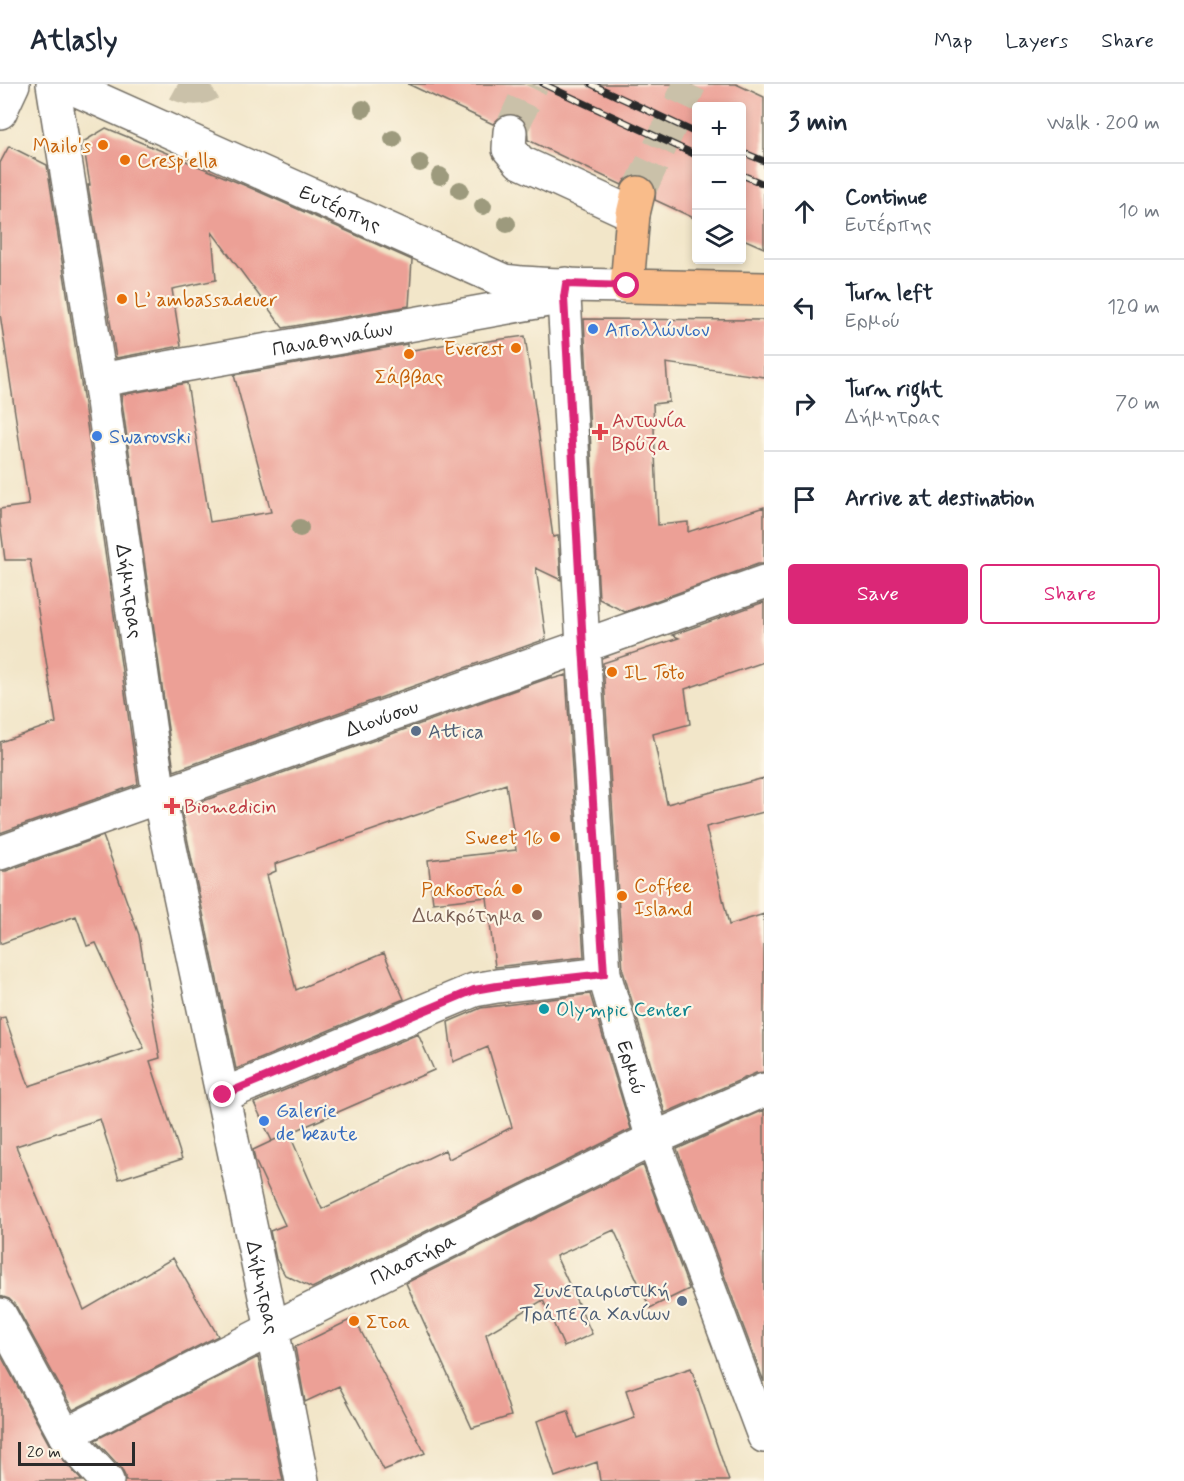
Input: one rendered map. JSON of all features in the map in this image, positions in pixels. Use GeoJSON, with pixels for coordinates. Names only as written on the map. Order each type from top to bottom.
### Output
{"type":"FeatureCollection","features":[{"type":"Feature","properties":{"kind":"main road"},"geometry":{"type":"LineString","coordinates":[[636,203],[627,286],[764,289]]}},
{"type":"Feature","properties":{"kind":"street"},"geometry":{"type":"LineString","coordinates":[[0,112],[13,84]]}},
{"type":"Feature","properties":{"kind":"street","name":"Δήμητρας"},"geometry":{"type":"LineString","coordinates":[[54,84],[100,380],[159,796],[302,1481]]}},
{"type":"Feature","properties":{"kind":"street","name":"Ευτέρπης"},"geometry":{"type":"LineString","coordinates":[[64,84],[504,281],[565,290],[627,286]]}},
{"type":"Feature","properties":{"kind":"street"},"geometry":{"type":"LineString","coordinates":[[510,132],[509,149],[520,162],[636,203]]}},
{"type":"Feature","properties":{"kind":"street","name":"Παναθηναίων"},"geometry":{"type":"LineString","coordinates":[[100,380],[565,290]]}},
{"type":"Feature","properties":{"kind":"street","name":"Ερμού"},"geometry":{"type":"LineString","coordinates":[[565,290],[583,646],[604,974],[653,1138],[764,1436]]}},
{"type":"Feature","properties":{"kind":"street","name":"Διονύσου"},"geometry":{"type":"LineString","coordinates":[[0,853],[764,582]]}},
{"type":"Feature","properties":{"kind":"street"},"geometry":{"type":"LineString","coordinates":[[223,1095],[474,990],[604,974]]}},
{"type":"Feature","properties":{"kind":"street","name":"Πλαστήρα"},"geometry":{"type":"LineString","coordinates":[[65,1435],[653,1138],[764,1090]]}},
{"type":"Feature","properties":{"kind":"street"},"geometry":{"type":"LineString","coordinates":[[0,1315],[65,1435],[107,1481]]}},
{"type":"Feature","properties":{"kind":"building"},"geometry":{"type":"Polygon","coordinates":[[[408,84],[736,84],[764,97],[764,248],[746,240],[746,102],[692,102],[692,217],[655,200],[656,187],[650,179],[643,175],[632,175],[622,185],[528,140],[527,124],[520,116],[511,113],[502,115],[493,124],[408,84]]]}},
{"type":"Feature","properties":{"kind":"building"},"geometry":{"type":"Polygon","coordinates":[[[106,128],[244,185],[412,260],[409,306],[283,328],[212,232],[216,280],[172,289],[181,346],[116,358],[83,142],[106,128]]]}},
{"type":"Feature","properties":{"kind":"building"},"geometry":{"type":"Polygon","coordinates":[[[9,146],[47,165],[81,383],[138,784],[0,833],[0,742],[56,723],[30,560],[5,560],[0,522],[0,509],[29,505],[0,314],[0,163],[9,146]]]}},
{"type":"Feature","properties":{"kind":"building"},"geometry":{"type":"Polygon","coordinates":[[[584,319],[764,320],[764,377],[666,363],[669,402],[653,404],[658,525],[688,522],[688,532],[764,507],[764,564],[758,564],[625,612],[599,599],[584,319]]]}},
{"type":"Feature","properties":{"kind":"building"},"geometry":{"type":"Polygon","coordinates":[[[525,336],[553,537],[558,536],[561,580],[536,568],[546,639],[174,771],[121,395],[187,383],[210,522],[271,512],[234,375],[407,344],[407,351],[459,342],[460,345],[525,336]]]}},
{"type":"Feature","properties":{"kind":"building"},"geometry":{"type":"Polygon","coordinates":[[[764,602],[764,662],[685,689],[690,724],[653,734],[667,804],[764,778],[764,812],[706,827],[729,925],[764,914],[764,1072],[756,1073],[665,1113],[623,971],[603,663],[679,638],[672,635],[764,602]]]}},
{"type":"Feature","properties":{"kind":"building"},"geometry":{"type":"Polygon","coordinates":[[[566,675],[584,957],[495,967],[487,897],[433,903],[428,860],[516,850],[506,784],[275,864],[276,871],[267,875],[296,990],[384,953],[404,999],[236,1069],[181,809],[552,677],[552,679],[566,675]]]}},
{"type":"Feature","properties":{"kind":"building"},"geometry":{"type":"Polygon","coordinates":[[[103,836],[139,935],[160,1058],[150,1061],[182,1159],[119,1179],[100,1119],[16,1146],[84,1310],[173,1258],[218,1336],[73,1410],[16,1306],[9,1299],[0,1296],[0,1018],[5,1017],[29,1086],[144,1048],[96,943],[87,946],[76,916],[0,944],[0,871],[6,871],[103,836]]]}},
{"type":"Feature","properties":{"kind":"building"},"geometry":{"type":"Polygon","coordinates":[[[590,994],[631,1129],[312,1288],[285,1275],[276,1259],[270,1231],[285,1225],[255,1160],[253,1150],[289,1133],[322,1209],[445,1150],[449,1159],[512,1127],[488,1047],[453,1062],[448,1022],[481,1008],[590,994]]]}},
{"type":"Feature","properties":{"kind":"building"},"geometry":{"type":"Polygon","coordinates":[[[418,1034],[434,1070],[272,1141],[254,1103],[418,1034]]]}},
{"type":"Feature","properties":{"kind":"building"},"geometry":{"type":"Polygon","coordinates":[[[764,1110],[764,1382],[677,1149],[764,1110]]]}},
{"type":"Feature","properties":{"kind":"building"},"geometry":{"type":"Polygon","coordinates":[[[643,1165],[689,1289],[650,1308],[614,1230],[556,1256],[592,1334],[564,1347],[543,1300],[486,1334],[511,1416],[472,1428],[406,1283],[643,1165]]]}},
{"type":"Feature","properties":{"kind":"building"},"geometry":{"type":"Polygon","coordinates":[[[354,1318],[425,1453],[384,1470],[339,1386],[305,1402],[295,1347],[354,1318]]]}},
{"type":"Feature","properties":{"kind":"building"},"geometry":{"type":"Polygon","coordinates":[[[0,1354],[49,1444],[82,1481],[0,1481],[0,1354]]]}},
{"type":"Feature","properties":{"kind":"building"},"geometry":{"type":"Polygon","coordinates":[[[258,1357],[283,1481],[125,1481],[121,1468],[95,1440],[258,1357]]]}},
{"type":"Feature","properties":{"kind":"building"},"geometry":{"type":"Polygon","coordinates":[[[691,1368],[729,1481],[600,1481],[597,1462],[555,1477],[537,1421],[568,1411],[577,1438],[635,1418],[626,1390],[691,1368]]]}},
{"type":"Feature","properties":{"kind":"tunnel"},"geometry":{"type":"LineString","coordinates":[[178,84],[194,88],[210,84]]}},
{"type":"Feature","properties":{"kind":"tunnel"},"geometry":{"type":"LineString","coordinates":[[510,132],[532,84]]}},
{"type":"Feature","properties":{"kind":"tunnel"},"geometry":{"type":"LineString","coordinates":[[638,193],[690,84]]}},
{"type":"Feature","properties":{"kind":"railway"},"geometry":{"type":"LineString","coordinates":[[543,84],[692,153]]}},
{"type":"Feature","properties":{"kind":"railway"},"geometry":{"type":"LineString","coordinates":[[591,84],[692,131]]}},
{"type":"Feature","properties":{"kind":"railway"},"geometry":{"type":"LineString","coordinates":[[746,154],[764,161]]}},
{"type":"Feature","properties":{"kind":"railway"},"geometry":{"type":"LineString","coordinates":[[746,177],[764,184]]}},
{"type":"Feature","properties":{"kind":"place","name":"Mailo's"},"geometry":{"type":"Point","coordinates":[103,145]}},
{"type":"Feature","properties":{"kind":"place","name":"Cresp'ella"},"geometry":{"type":"Point","coordinates":[125,160]}},
{"type":"Feature","properties":{"kind":"place","name":"L’ ambassadeuer"},"geometry":{"type":"Point","coordinates":[122,299]}},
{"type":"Feature","properties":{"kind":"place","name":"Απολλώνιον"},"geometry":{"type":"Point","coordinates":[593,329]}},
{"type":"Feature","properties":{"kind":"place","name":"Everest"},"geometry":{"type":"Point","coordinates":[516,348]}},
{"type":"Feature","properties":{"kind":"place","name":"Σάββας"},"geometry":{"type":"Point","coordinates":[409,354]}},
{"type":"Feature","properties":{"kind":"place","name":"Αντωνία Βρύζα"},"geometry":{"type":"Point","coordinates":[600,432]}},
{"type":"Feature","properties":{"kind":"place","name":"Swarovski"},"geometry":{"type":"Point","coordinates":[97,436]}},
{"type":"Feature","properties":{"kind":"place","name":"IL Toto"},"geometry":{"type":"Point","coordinates":[612,672]}},
{"type":"Feature","properties":{"kind":"place","name":"Attica"},"geometry":{"type":"Point","coordinates":[416,731]}},
{"type":"Feature","properties":{"kind":"place","name":"Biomedicin"},"geometry":{"type":"Point","coordinates":[172,806]}},
{"type":"Feature","properties":{"kind":"place","name":"Sweet 16"},"geometry":{"type":"Point","coordinates":[555,837]}},
{"type":"Feature","properties":{"kind":"place","name":"Ρακοστοά"},"geometry":{"type":"Point","coordinates":[517,889]}},
{"type":"Feature","properties":{"kind":"place","name":"Coffee Island"},"geometry":{"type":"Point","coordinates":[622,896]}},
{"type":"Feature","properties":{"kind":"place","name":"Διακρότημα"},"geometry":{"type":"Point","coordinates":[537,915]}},
{"type":"Feature","properties":{"kind":"place","name":"Olympic Center"},"geometry":{"type":"Point","coordinates":[544,1009]}},
{"type":"Feature","properties":{"kind":"place","name":"Galerie de beaute"},"geometry":{"type":"Point","coordinates":[264,1121]}},
{"type":"Feature","properties":{"kind":"place","name":"Συνεταιριστική Τράπεζα Χανίων"},"geometry":{"type":"Point","coordinates":[682,1301]}},
{"type":"Feature","properties":{"kind":"place","name":"Στοα"},"geometry":{"type":"Point","coordinates":[354,1321]}},
{"type":"Feature","properties":{"kind":"route"},"geometry":{"type":"LineString","coordinates":[[223,1095],[474,990],[604,974],[564,297],[566,284],[627,286]]}}]}
